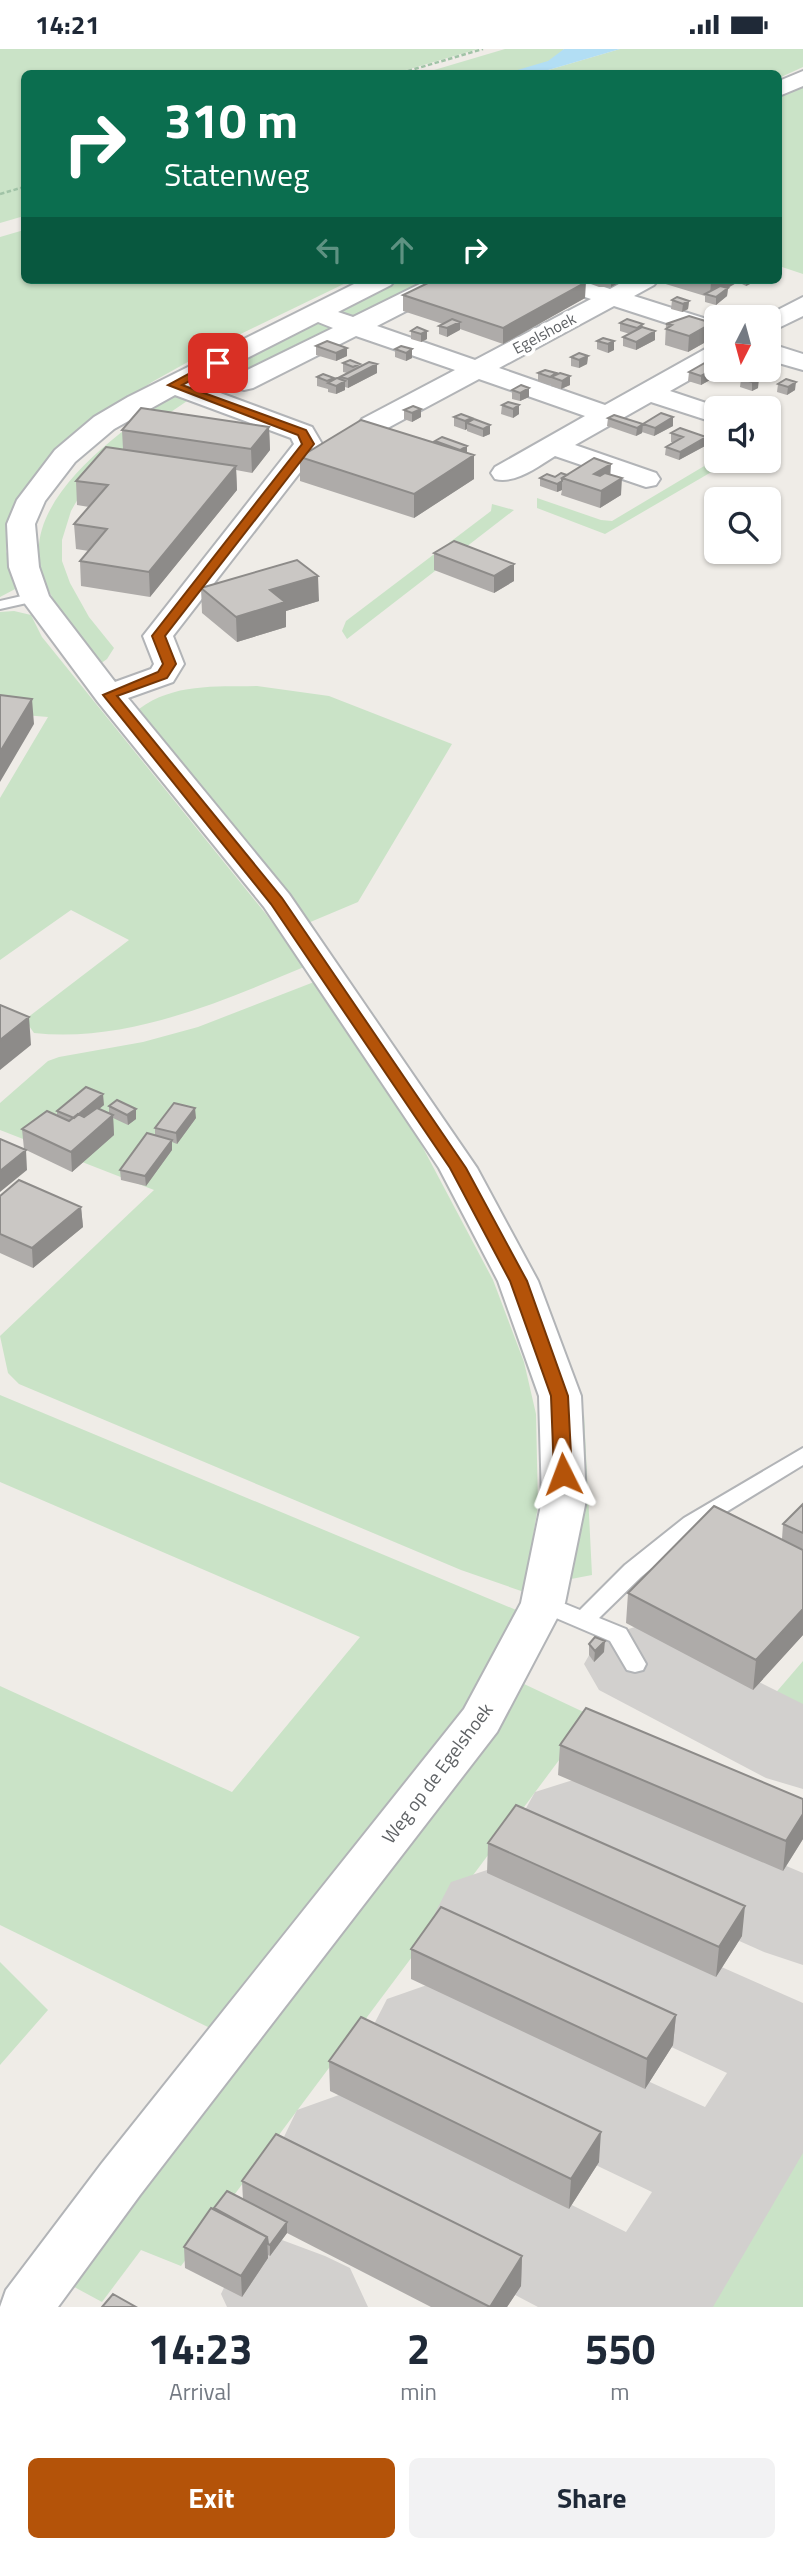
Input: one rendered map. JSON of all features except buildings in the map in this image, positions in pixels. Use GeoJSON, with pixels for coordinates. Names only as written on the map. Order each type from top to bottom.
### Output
{"type":"FeatureCollection","features":[{"type":"Feature","properties":{"kind":"street"},"geometry":{"type":"LineString","coordinates":[[782,88],[803,78]]}},
{"type":"Feature","properties":{"kind":"street","name":"Weg op de Egelshoek"},"geometry":{"type":"LineString","coordinates":[[26,2307],[121,2179],[481,1720],[543,1604],[565,1500],[560,1396],[518,1281],[458,1168],[276,901],[109,695],[34,597],[23,567],[21,524],[31,500],[65,456],[104,423],[173,385],[374,284]]}},
{"type":"Feature","properties":{"kind":"street"},"geometry":{"type":"LineString","coordinates":[[244,382],[440,284]]}},
{"type":"Feature","properties":{"kind":"street","name":"Egelshoek"},"geometry":{"type":"LineString","coordinates":[[571,284],[704,327]]}},
{"type":"Feature","properties":{"kind":"street","name":"Egelshoek"},"geometry":{"type":"LineString","coordinates":[[372,425],[637,284]]}},
{"type":"Feature","properties":{"kind":"street"},"geometry":{"type":"LineString","coordinates":[[781,318],[803,305]]}},
{"type":"Feature","properties":{"kind":"street","name":"Egelshoek"},"geometry":{"type":"LineString","coordinates":[[316,313],[607,415]]}},
{"type":"Feature","properties":{"kind":"street"},"geometry":{"type":"LineString","coordinates":[[781,355],[803,362]]}},
{"type":"Feature","properties":{"kind":"street"},"geometry":{"type":"LineString","coordinates":[[505,473],[704,361]]}},
{"type":"Feature","properties":{"kind":"street"},"geometry":{"type":"LineString","coordinates":[[109,695],[162,675],[169,664],[158,636],[308,444],[302,432],[173,385]]}},
{"type":"Feature","properties":{"kind":"street"},"geometry":{"type":"LineString","coordinates":[[648,392],[704,411]]}},
{"type":"Feature","properties":{"kind":"street"},"geometry":{"type":"LineString","coordinates":[[552,446],[646,479]]}},
{"type":"Feature","properties":{"kind":"lane"},"geometry":{"type":"LineString","coordinates":[[0,605],[34,597]]}},
{"type":"Feature","properties":{"kind":"lane"},"geometry":{"type":"LineString","coordinates":[[584,1619],[634,1571],[692,1523],[803,1455]]}},
{"type":"Feature","properties":{"kind":"lane"},"geometry":{"type":"LineString","coordinates":[[543,1604],[618,1635],[635,1664]]}},
{"type":"Feature","properties":{"kind":"path"},"geometry":{"type":"LineString","coordinates":[[411,70],[483,49]]}},
{"type":"Feature","properties":{"kind":"path"},"geometry":{"type":"LineString","coordinates":[[0,194],[21,188]]}},
{"type":"Feature","properties":{"kind":"green space"},"geometry":{"type":"Polygon","coordinates":[[[0,49],[478,49],[406,70],[21,70],[21,217],[0,223],[0,49]]]}},
{"type":"Feature","properties":{"kind":"green space"},"geometry":{"type":"Polygon","coordinates":[[[505,49],[564,49],[553,59],[519,70],[434,70],[505,49]]]}},
{"type":"Feature","properties":{"kind":"green space"},"geometry":{"type":"Polygon","coordinates":[[[620,49],[803,49],[803,67],[782,77],[782,70],[548,70],[620,49]]]}},
{"type":"Feature","properties":{"kind":"green space"},"geometry":{"type":"Polygon","coordinates":[[[803,79],[803,274],[782,267],[782,89],[803,79]]]}},
{"type":"Feature","properties":{"kind":"green space"},"geometry":{"type":"Polygon","coordinates":[[[21,231],[21,284],[344,284],[220,344],[152,382],[115,408],[8,531],[6,551],[19,587],[0,597],[0,237],[21,231]]]}},
{"type":"Feature","properties":{"kind":"green space"},"geometry":{"type":"Polygon","coordinates":[[[384,284],[417,284],[352,318],[332,311],[384,284]]]}},
{"type":"Feature","properties":{"kind":"green space"},"geometry":{"type":"Polygon","coordinates":[[[319,317],[338,324],[208,388],[193,383],[319,317]]]}},
{"type":"Feature","properties":{"kind":"green space"},"geometry":{"type":"Polygon","coordinates":[[[178,392],[193,397],[162,418],[83,490],[71,511],[62,540],[62,561],[70,583],[89,617],[114,648],[100,664],[64,617],[49,591],[40,564],[40,538],[49,512],[85,464],[109,442],[178,392]]]}},
{"type":"Feature","properties":{"kind":"green space"},"geometry":{"type":"Polygon","coordinates":[[[704,466],[704,473],[710,473],[605,534],[537,508],[537,498],[601,520],[612,521],[704,466]]]}},
{"type":"Feature","properties":{"kind":"green space"},"geometry":{"type":"Polygon","coordinates":[[[492,504],[514,510],[347,639],[342,631],[346,621],[491,511],[492,504]]]}},
{"type":"Feature","properties":{"kind":"green space"},"geometry":{"type":"Polygon","coordinates":[[[14,611],[31,615],[42,637],[266,914],[304,967],[206,1006],[138,1026],[104,1032],[34,1033],[27,1023],[27,1018],[129,940],[71,910],[0,960],[0,798],[48,717],[0,713],[0,612],[14,611]]]}},
{"type":"Feature","properties":{"kind":"green space"},"geometry":{"type":"Polygon","coordinates":[[[257,686],[329,696],[452,744],[358,902],[308,923],[139,709],[166,695],[195,688],[257,686]]]}},
{"type":"Feature","properties":{"kind":"green space"},"geometry":{"type":"Polygon","coordinates":[[[314,982],[412,1127],[493,1280],[524,1362],[536,1414],[538,1506],[524,1592],[461,1570],[19,1384],[8,1373],[0,1336],[154,1190],[0,1130],[0,1103],[48,1061],[143,1042],[198,1027],[314,982]]]}},
{"type":"Feature","properties":{"kind":"green space"},"geometry":{"type":"Polygon","coordinates":[[[0,1395],[521,1612],[466,1716],[214,2030],[0,1925],[0,1686],[232,1792],[360,1637],[0,1482],[0,1395]]]}},
{"type":"Feature","properties":{"kind":"green space"},"geometry":{"type":"Polygon","coordinates":[[[584,1414],[592,1575],[571,1579],[584,1480],[584,1414]]]}},
{"type":"Feature","properties":{"kind":"green space"},"geometry":{"type":"Polygon","coordinates":[[[803,1661],[803,1732],[761,1710],[803,1661]]]}},
{"type":"Feature","properties":{"kind":"green space"},"geometry":{"type":"Polygon","coordinates":[[[524,1684],[592,1716],[181,2266],[141,2250],[102,2302],[65,2282],[492,1730],[524,1684]]]}},
{"type":"Feature","properties":{"kind":"green space"},"geometry":{"type":"Polygon","coordinates":[[[0,1962],[48,2010],[0,2065],[0,1962]]]}},
{"type":"Feature","properties":{"kind":"green space"},"geometry":{"type":"Polygon","coordinates":[[[803,2080],[803,2307],[670,2307],[803,2080]]]}},
{"type":"Feature","properties":{"kind":"water"},"geometry":{"type":"Polygon","coordinates":[[[564,49],[620,49],[548,70],[517,70],[548,61],[564,49]]]}},
{"type":"Feature","properties":{"kind":"taxiway"},"geometry":{"type":"LineString","coordinates":[[635,1664],[803,1750]]}},
{"type":"Feature","properties":{"kind":"taxiway"},"geometry":{"type":"LineString","coordinates":[[573,1821],[803,1921]]}},
{"type":"Feature","properties":{"kind":"taxiway"},"geometry":{"type":"LineString","coordinates":[[490,1913],[800,2055]]}},
{"type":"Feature","properties":{"kind":"taxiway"},"geometry":{"type":"LineString","coordinates":[[427,2032],[728,2173]]}},
{"type":"Feature","properties":{"kind":"taxiway"},"geometry":{"type":"LineString","coordinates":[[800,2055],[803,2050]]}},
{"type":"Feature","properties":{"kind":"taxiway"},"geometry":{"type":"LineString","coordinates":[[728,2173],[800,2055]]}},
{"type":"Feature","properties":{"kind":"taxiway"},"geometry":{"type":"LineString","coordinates":[[339,2145],[649,2304]]}},
{"type":"Feature","properties":{"kind":"taxiway"},"geometry":{"type":"LineString","coordinates":[[649,2304],[728,2173]]}},
{"type":"Feature","properties":{"kind":"taxiway"},"geometry":{"type":"LineString","coordinates":[[282,2294],[306,2307]]}},
{"type":"Feature","properties":{"kind":"route"},"geometry":{"type":"LineString","coordinates":[[218,363],[173,385],[302,432],[308,444],[158,636],[169,664],[162,675],[109,695],[276,901],[458,1168],[518,1281],[560,1396],[563,1474]]}}]}
